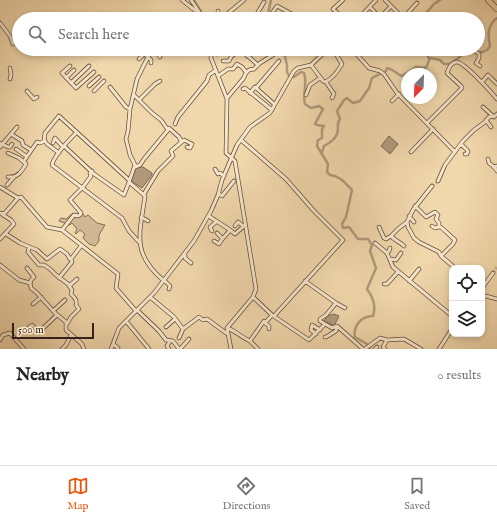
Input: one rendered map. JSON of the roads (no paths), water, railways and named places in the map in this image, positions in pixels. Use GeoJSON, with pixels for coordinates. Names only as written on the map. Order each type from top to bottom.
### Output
{"type":"FeatureCollection","features":[{"type":"Feature","properties":{"kind":"highway"},"geometry":{"type":"LineString","coordinates":[[488,0],[497,9]]}},
{"type":"Feature","properties":{"kind":"highway"},"geometry":{"type":"LineString","coordinates":[[491,0],[497,6]]}},
{"type":"Feature","properties":{"kind":"street"},"geometry":{"type":"LineString","coordinates":[[182,0],[199,12]]}},
{"type":"Feature","properties":{"kind":"street"},"geometry":{"type":"LineString","coordinates":[[191,0],[199,12]]}},
{"type":"Feature","properties":{"kind":"street"},"geometry":{"type":"LineString","coordinates":[[229,12],[244,0]]}},
{"type":"Feature","properties":{"kind":"street"},"geometry":{"type":"LineString","coordinates":[[336,12],[333,9],[343,0]]}},
{"type":"Feature","properties":{"kind":"street"},"geometry":{"type":"LineString","coordinates":[[365,12],[376,0]]}},
{"type":"Feature","properties":{"kind":"street"},"geometry":{"type":"LineString","coordinates":[[385,0],[398,12]]}},
{"type":"Feature","properties":{"kind":"street"},"geometry":{"type":"LineString","coordinates":[[385,12],[393,0]]}},
{"type":"Feature","properties":{"kind":"street"},"geometry":{"type":"LineString","coordinates":[[258,12],[264,1]]}},
{"type":"Feature","properties":{"kind":"street"},"geometry":{"type":"LineString","coordinates":[[409,12],[417,3]]}},
{"type":"Feature","properties":{"kind":"street"},"geometry":{"type":"LineString","coordinates":[[273,12],[277,6],[288,12]]}},
{"type":"Feature","properties":{"kind":"street"},"geometry":{"type":"LineString","coordinates":[[370,7],[374,12]]}},
{"type":"Feature","properties":{"kind":"street"},"geometry":{"type":"LineString","coordinates":[[0,22],[12,41]]}},
{"type":"Feature","properties":{"kind":"street"},"geometry":{"type":"LineString","coordinates":[[139,59],[146,56]]}},
{"type":"Feature","properties":{"kind":"street"},"geometry":{"type":"LineString","coordinates":[[146,56],[152,60],[151,63]]}},
{"type":"Feature","properties":{"kind":"street"},"geometry":{"type":"LineString","coordinates":[[135,167],[126,140],[128,131],[128,108],[146,56]]}},
{"type":"Feature","properties":{"kind":"street"},"geometry":{"type":"LineString","coordinates":[[211,56],[215,70],[227,98],[226,153],[234,161],[256,289],[253,297],[228,328],[231,349]]}},
{"type":"Feature","properties":{"kind":"street"},"geometry":{"type":"LineString","coordinates":[[223,61],[229,61],[232,56]]}},
{"type":"Feature","properties":{"kind":"street"},"geometry":{"type":"LineString","coordinates":[[247,56],[258,65]]}},
{"type":"Feature","properties":{"kind":"street"},"geometry":{"type":"LineString","coordinates":[[246,72],[254,69],[272,56]]}},
{"type":"Feature","properties":{"kind":"street"},"geometry":{"type":"LineString","coordinates":[[111,349],[118,329],[150,296],[185,254],[209,216],[219,194],[224,176],[237,144],[250,127],[268,115],[272,110],[292,73],[298,68],[311,65],[321,56]]}},
{"type":"Feature","properties":{"kind":"street"},"geometry":{"type":"LineString","coordinates":[[326,82],[335,74],[342,64],[338,56]]}},
{"type":"Feature","properties":{"kind":"street"},"geometry":{"type":"LineString","coordinates":[[358,56],[369,68],[382,72],[398,94],[455,152]]}},
{"type":"Feature","properties":{"kind":"street"},"geometry":{"type":"LineString","coordinates":[[479,56],[480,58],[476,63],[480,66]]}},
{"type":"Feature","properties":{"kind":"street"},"geometry":{"type":"LineString","coordinates":[[250,92],[254,87],[256,88],[279,61]]}},
{"type":"Feature","properties":{"kind":"street"},"geometry":{"type":"LineString","coordinates":[[428,123],[462,88],[447,73],[452,64],[460,62],[482,82],[497,99],[494,102]]}},
{"type":"Feature","properties":{"kind":"street"},"geometry":{"type":"LineString","coordinates":[[218,76],[228,69],[232,69],[237,64],[246,72]]}},
{"type":"Feature","properties":{"kind":"street"},"geometry":{"type":"LineString","coordinates":[[311,65],[334,94],[332,98]]}},
{"type":"Feature","properties":{"kind":"street"},"geometry":{"type":"LineString","coordinates":[[70,66],[62,73],[76,88],[94,72]]}},
{"type":"Feature","properties":{"kind":"street"},"geometry":{"type":"LineString","coordinates":[[71,83],[89,66]]}},
{"type":"Feature","properties":{"kind":"street"},"geometry":{"type":"LineString","coordinates":[[10,68],[10,79]]}},
{"type":"Feature","properties":{"kind":"street"},"geometry":{"type":"LineString","coordinates":[[66,78],[74,70]]}},
{"type":"Feature","properties":{"kind":"street"},"geometry":{"type":"LineString","coordinates":[[175,124],[178,117],[209,75],[215,70]]}},
{"type":"Feature","properties":{"kind":"street"},"geometry":{"type":"LineString","coordinates":[[227,98],[244,79],[246,72]]}},
{"type":"Feature","properties":{"kind":"street"},"geometry":{"type":"LineString","coordinates":[[482,82],[488,75],[497,84]]}},
{"type":"Feature","properties":{"kind":"street"},"geometry":{"type":"LineString","coordinates":[[89,86],[99,77]]}},
{"type":"Feature","properties":{"kind":"street"},"geometry":{"type":"LineString","coordinates":[[208,78],[210,84]]}},
{"type":"Feature","properties":{"kind":"street"},"geometry":{"type":"LineString","coordinates":[[306,95],[310,85],[320,78]]}},
{"type":"Feature","properties":{"kind":"street"},"geometry":{"type":"LineString","coordinates":[[94,91],[104,81]]}},
{"type":"Feature","properties":{"kind":"street"},"geometry":{"type":"LineString","coordinates":[[139,100],[160,81]]}},
{"type":"Feature","properties":{"kind":"street"},"geometry":{"type":"LineString","coordinates":[[110,87],[128,108]]}},
{"type":"Feature","properties":{"kind":"street"},"geometry":{"type":"LineString","coordinates":[[243,89],[245,88],[272,110]]}},
{"type":"Feature","properties":{"kind":"street"},"geometry":{"type":"LineString","coordinates":[[256,88],[274,104]]}},
{"type":"Feature","properties":{"kind":"street"},"geometry":{"type":"LineString","coordinates":[[27,91],[34,99],[37,97]]}},
{"type":"Feature","properties":{"kind":"street"},"geometry":{"type":"LineString","coordinates":[[134,94],[168,129],[170,128],[178,136],[181,142]]}},
{"type":"Feature","properties":{"kind":"street"},"geometry":{"type":"LineString","coordinates":[[392,101],[398,94]]}},
{"type":"Feature","properties":{"kind":"street"},"geometry":{"type":"LineString","coordinates":[[483,107],[496,116]]}},
{"type":"Feature","properties":{"kind":"street"},"geometry":{"type":"LineString","coordinates":[[44,141],[45,134],[59,116],[144,194]]}},
{"type":"Feature","properties":{"kind":"street"},"geometry":{"type":"LineString","coordinates":[[438,180],[445,165],[461,144],[489,117],[496,116]]}},
{"type":"Feature","properties":{"kind":"street"},"geometry":{"type":"LineString","coordinates":[[486,120],[491,127]]}},
{"type":"Feature","properties":{"kind":"street"},"geometry":{"type":"LineString","coordinates":[[12,144],[8,147],[1,144],[17,127]]}},
{"type":"Feature","properties":{"kind":"street"},"geometry":{"type":"LineString","coordinates":[[53,143],[56,138],[92,171],[124,195],[135,167],[140,165],[168,129]]}},
{"type":"Feature","properties":{"kind":"street"},"geometry":{"type":"LineString","coordinates":[[411,152],[433,129]]}},
{"type":"Feature","properties":{"kind":"street"},"geometry":{"type":"LineString","coordinates":[[77,132],[64,146],[52,165],[123,219],[129,231],[140,244]]}},
{"type":"Feature","properties":{"kind":"street"},"geometry":{"type":"LineString","coordinates":[[10,134],[22,141],[23,145],[31,150]]}},
{"type":"Feature","properties":{"kind":"street"},"geometry":{"type":"LineString","coordinates":[[171,158],[173,155],[171,151],[181,142],[186,140],[191,143],[191,147],[187,147]]}},
{"type":"Feature","properties":{"kind":"street"},"geometry":{"type":"LineString","coordinates":[[241,140],[286,179],[314,211],[343,240],[273,316],[266,322],[264,321],[250,342]]}},
{"type":"Feature","properties":{"kind":"street"},"geometry":{"type":"LineString","coordinates":[[7,185],[19,174],[25,165],[24,161],[26,156],[36,142],[40,143],[44,141]]}},
{"type":"Feature","properties":{"kind":"street"},"geometry":{"type":"LineString","coordinates":[[44,141],[59,153]]}},
{"type":"Feature","properties":{"kind":"street"},"geometry":{"type":"LineString","coordinates":[[461,144],[468,152],[465,154]]}},
{"type":"Feature","properties":{"kind":"street"},"geometry":{"type":"LineString","coordinates":[[16,149],[26,156]]}},
{"type":"Feature","properties":{"kind":"street"},"geometry":{"type":"LineString","coordinates":[[8,153],[24,161]]}},
{"type":"Feature","properties":{"kind":"street"},"geometry":{"type":"LineString","coordinates":[[168,289],[170,285],[149,267],[141,250],[141,217],[145,196],[144,194],[159,171],[171,158],[177,156]]}},
{"type":"Feature","properties":{"kind":"street"},"geometry":{"type":"LineString","coordinates":[[488,158],[489,163],[496,166],[497,171]]}},
{"type":"Feature","properties":{"kind":"street"},"geometry":{"type":"LineString","coordinates":[[215,169],[218,174],[220,173],[224,176]]}},
{"type":"Feature","properties":{"kind":"street"},"geometry":{"type":"LineString","coordinates":[[62,230],[74,215],[80,215],[81,213],[70,200],[92,176],[90,173],[92,171]]}},
{"type":"Feature","properties":{"kind":"street"},"geometry":{"type":"LineString","coordinates":[[8,178],[14,177]]}},
{"type":"Feature","properties":{"kind":"street"},"geometry":{"type":"LineString","coordinates":[[219,194],[222,197],[234,181]]}},
{"type":"Feature","properties":{"kind":"street"},"geometry":{"type":"LineString","coordinates":[[379,227],[384,238],[391,236],[407,222],[415,206],[432,186]]}},
{"type":"Feature","properties":{"kind":"street"},"geometry":{"type":"LineString","coordinates":[[0,187],[18,198],[21,196],[47,227],[62,230],[118,274],[116,288],[166,340],[173,341],[179,349],[189,339]]}},
{"type":"Feature","properties":{"kind":"street"},"geometry":{"type":"LineString","coordinates":[[226,192],[229,196]]}},
{"type":"Feature","properties":{"kind":"street"},"geometry":{"type":"LineString","coordinates":[[0,240],[14,224],[2,214],[18,198]]}},
{"type":"Feature","properties":{"kind":"street"},"geometry":{"type":"LineString","coordinates":[[415,206],[425,217],[435,212],[438,215],[436,219],[439,222],[439,226]]}},
{"type":"Feature","properties":{"kind":"street"},"geometry":{"type":"LineString","coordinates":[[209,216],[236,234],[244,225]]}},
{"type":"Feature","properties":{"kind":"street"},"geometry":{"type":"LineString","coordinates":[[410,216],[414,222]]}},
{"type":"Feature","properties":{"kind":"street"},"geometry":{"type":"LineString","coordinates":[[141,217],[148,221]]}},
{"type":"Feature","properties":{"kind":"street"},"geometry":{"type":"LineString","coordinates":[[212,231],[210,227],[216,222]]}},
{"type":"Feature","properties":{"kind":"street"},"geometry":{"type":"LineString","coordinates":[[235,226],[238,222],[244,225]]}},
{"type":"Feature","properties":{"kind":"street"},"geometry":{"type":"LineString","coordinates":[[407,222],[414,238],[439,252],[441,256],[452,265]]}},
{"type":"Feature","properties":{"kind":"street"},"geometry":{"type":"LineString","coordinates":[[432,226],[435,228],[439,226],[444,228],[454,239],[452,245],[441,256]]}},
{"type":"Feature","properties":{"kind":"street"},"geometry":{"type":"LineString","coordinates":[[214,241],[219,244],[222,238],[226,236],[230,230]]}},
{"type":"Feature","properties":{"kind":"street"},"geometry":{"type":"LineString","coordinates":[[216,233],[222,238]]}},
{"type":"Feature","properties":{"kind":"street"},"geometry":{"type":"LineString","coordinates":[[6,234],[20,243],[37,250],[48,259]]}},
{"type":"Feature","properties":{"kind":"street"},"geometry":{"type":"LineString","coordinates":[[391,236],[394,240],[399,241],[404,246]]}},
{"type":"Feature","properties":{"kind":"street"},"geometry":{"type":"LineString","coordinates":[[375,243],[388,256],[396,260],[401,253]]}},
{"type":"Feature","properties":{"kind":"street"},"geometry":{"type":"LineString","coordinates":[[70,259],[81,246]]}},
{"type":"Feature","properties":{"kind":"street"},"geometry":{"type":"LineString","coordinates":[[28,247],[27,251],[39,265],[45,265],[67,283],[72,290],[71,294],[76,298],[76,305],[79,310],[71,317],[67,324],[66,330],[84,348]]}},
{"type":"Feature","properties":{"kind":"street"},"geometry":{"type":"LineString","coordinates":[[390,248],[388,256],[392,266],[449,314]]}},
{"type":"Feature","properties":{"kind":"street"},"geometry":{"type":"LineString","coordinates":[[45,265],[48,259],[60,249],[67,254],[72,262],[59,278]]}},
{"type":"Feature","properties":{"kind":"street"},"geometry":{"type":"LineString","coordinates":[[249,251],[253,254]]}},
{"type":"Feature","properties":{"kind":"street"},"geometry":{"type":"LineString","coordinates":[[185,254],[185,258],[191,263]]}},
{"type":"Feature","properties":{"kind":"street"},"geometry":{"type":"LineString","coordinates":[[0,264],[19,280],[30,284],[31,288],[67,324]]}},
{"type":"Feature","properties":{"kind":"street"},"geometry":{"type":"LineString","coordinates":[[27,268],[34,277],[30,284]]}},
{"type":"Feature","properties":{"kind":"street"},"geometry":{"type":"LineString","coordinates":[[409,281],[419,269]]}},
{"type":"Feature","properties":{"kind":"street"},"geometry":{"type":"LineString","coordinates":[[384,284],[387,284],[398,272]]}},
{"type":"Feature","properties":{"kind":"street"},"geometry":{"type":"LineString","coordinates":[[485,284],[493,273]]}},
{"type":"Feature","properties":{"kind":"street"},"geometry":{"type":"LineString","coordinates":[[69,286],[77,279]]}},
{"type":"Feature","properties":{"kind":"street"},"geometry":{"type":"LineString","coordinates":[[305,281],[345,308]]}},
{"type":"Feature","properties":{"kind":"street"},"geometry":{"type":"LineString","coordinates":[[150,296],[175,319],[183,329]]}},
{"type":"Feature","properties":{"kind":"street"},"geometry":{"type":"LineString","coordinates":[[485,296],[497,299]]}},
{"type":"Feature","properties":{"kind":"street"},"geometry":{"type":"LineString","coordinates":[[33,304],[41,297]]}},
{"type":"Feature","properties":{"kind":"street"},"geometry":{"type":"LineString","coordinates":[[253,297],[273,316],[308,340],[310,340],[325,324]]}},
{"type":"Feature","properties":{"kind":"street"},"geometry":{"type":"LineString","coordinates":[[53,311],[65,300]]}},
{"type":"Feature","properties":{"kind":"street"},"geometry":{"type":"LineString","coordinates":[[336,303],[320,320],[332,328],[335,326],[338,327],[367,348],[380,338],[386,340],[404,339],[421,349]]}},
{"type":"Feature","properties":{"kind":"street"},"geometry":{"type":"LineString","coordinates":[[30,329],[29,327],[32,325],[39,332],[57,314]]}},
{"type":"Feature","properties":{"kind":"street"},"geometry":{"type":"LineString","coordinates":[[179,338],[183,329],[199,317],[203,320],[207,319],[228,334]]}},
{"type":"Feature","properties":{"kind":"street"},"geometry":{"type":"LineString","coordinates":[[166,327],[175,319]]}},
{"type":"Feature","properties":{"kind":"street"},"geometry":{"type":"LineString","coordinates":[[126,321],[149,349]]}},
{"type":"Feature","properties":{"kind":"street"},"geometry":{"type":"LineString","coordinates":[[260,326],[267,329],[269,326],[265,323],[266,322]]}},
{"type":"Feature","properties":{"kind":"street"},"geometry":{"type":"LineString","coordinates":[[316,334],[311,330],[312,325],[320,330]]}},
{"type":"Feature","properties":{"kind":"street"},"geometry":{"type":"LineString","coordinates":[[325,337],[330,335],[338,327]]}},
{"type":"Feature","properties":{"kind":"street"},"geometry":{"type":"LineString","coordinates":[[228,328],[235,331],[258,349]]}},
{"type":"Feature","properties":{"kind":"street"},"geometry":{"type":"LineString","coordinates":[[0,340],[3,335],[10,333],[24,349]]}},
{"type":"Feature","properties":{"kind":"street"},"geometry":{"type":"LineString","coordinates":[[439,349],[449,334]]}},
{"type":"Feature","properties":{"kind":"street"},"geometry":{"type":"LineString","coordinates":[[62,349],[66,345],[71,335]]}},
{"type":"Feature","properties":{"kind":"street"},"geometry":{"type":"LineString","coordinates":[[385,349],[383,347],[386,340]]}},
{"type":"Feature","properties":{"kind":"street"},"geometry":{"type":"LineString","coordinates":[[169,349],[167,346],[170,341]]}},
{"type":"Feature","properties":{"kind":"street"},"geometry":{"type":"LineString","coordinates":[[113,344],[118,348]]}},
{"type":"Feature","properties":{"kind":"waterway"},"geometry":{"type":"LineString","coordinates":[[194,0],[202,12]]}},
{"type":"Feature","properties":{"kind":"waterway"},"geometry":{"type":"LineString","coordinates":[[268,12],[271,0]]}},
{"type":"Feature","properties":{"kind":"waterway"},"geometry":{"type":"LineString","coordinates":[[427,12],[440,0]]}},
{"type":"Feature","properties":{"kind":"waterway"},"geometry":{"type":"LineString","coordinates":[[485,51],[490,46],[489,35],[491,24],[497,18]]}},
{"type":"Feature","properties":{"kind":"waterway"},"geometry":{"type":"LineString","coordinates":[[285,56],[289,76],[294,77],[301,72],[304,73],[305,104],[311,108],[319,106],[323,109],[315,124],[324,126],[322,129],[322,138],[318,140],[317,146],[328,164],[327,172],[330,175],[340,178],[352,190],[346,217],[342,224],[343,228],[349,227],[358,239],[368,239],[372,245],[370,251],[376,268],[367,289],[371,295],[374,313],[373,316],[369,316],[359,322],[355,329],[355,337],[367,344],[370,349]]}},
{"type":"Feature","properties":{"kind":"waterway"},"geometry":{"type":"LineString","coordinates":[[322,152],[324,146],[332,141],[337,134],[340,119],[337,111],[344,100],[347,98],[353,103],[360,101],[369,88],[372,78],[386,71],[387,68],[402,76],[416,67],[426,68],[430,58],[440,60],[444,64],[450,64],[461,56]]}},
{"type":"Feature","properties":{"kind":"tunnel"},"geometry":{"type":"LineString","coordinates":[[432,186],[438,181]]}},
{"type":"Feature","properties":{"kind":"tunnel"},"geometry":{"type":"LineString","coordinates":[[493,273],[497,267]]}}]}
